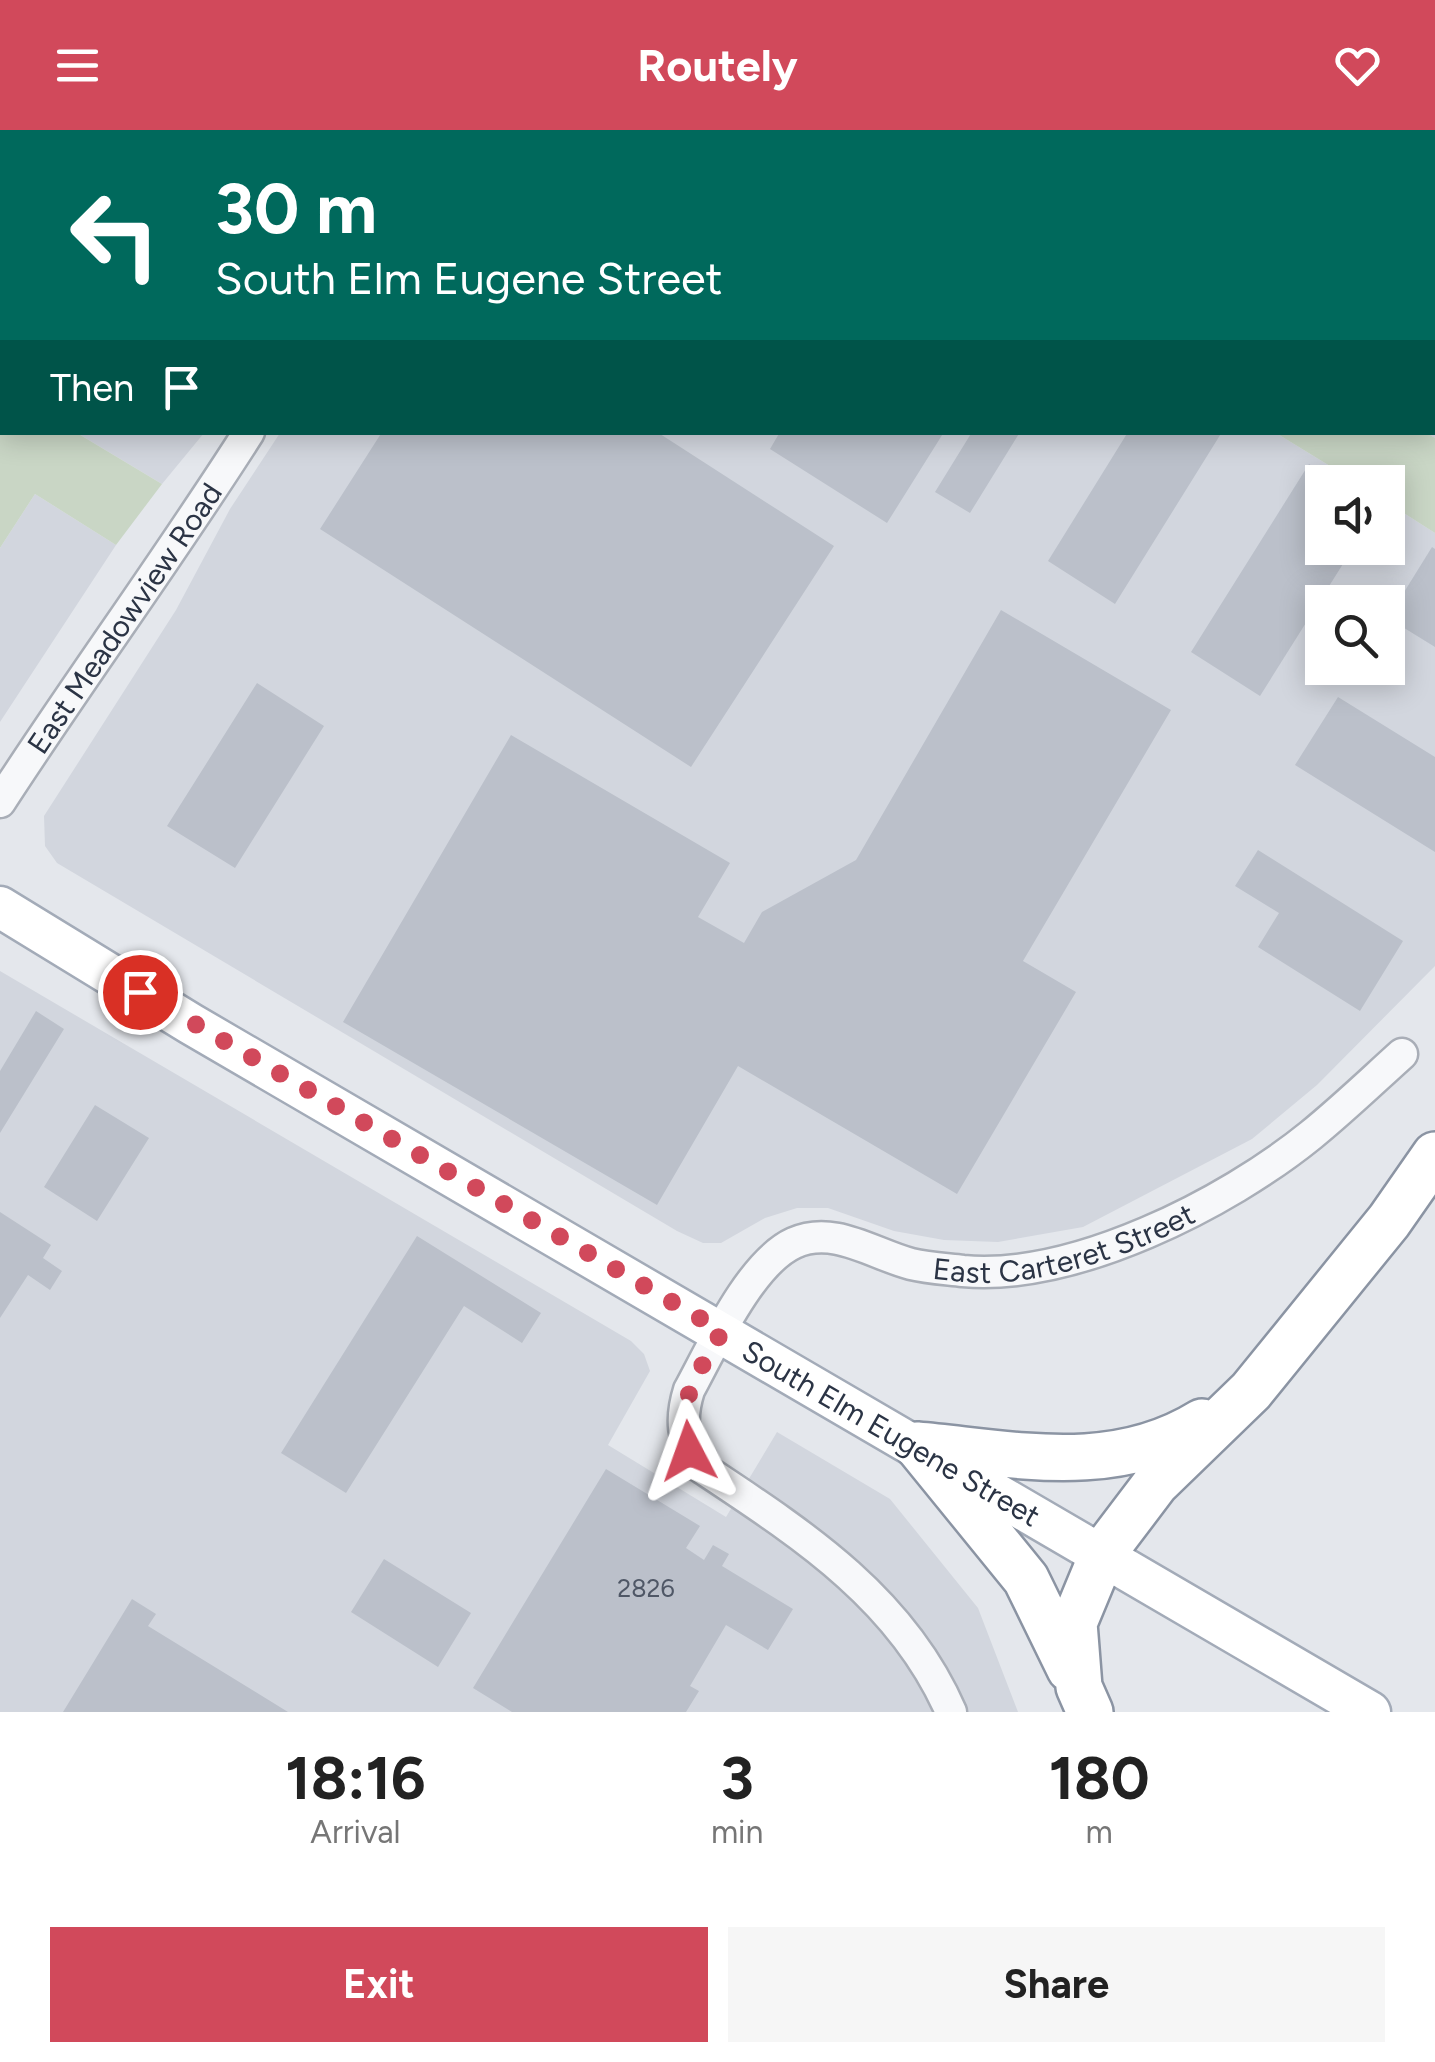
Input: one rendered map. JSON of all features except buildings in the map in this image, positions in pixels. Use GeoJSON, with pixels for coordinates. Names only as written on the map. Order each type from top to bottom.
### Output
{"type":"FeatureCollection","features":[{"type":"Feature","properties":{"kind":"highway"},"geometry":{"type":"LineString","coordinates":[[1085,1699],[1074,1624],[1103,1553],[1156,1483],[1250,1392],[1389,1222],[1435,1155]]}},
{"type":"Feature","properties":{"kind":"highway"},"geometry":{"type":"LineString","coordinates":[[917,1445],[1077,1459],[1114,1456],[1168,1443],[1250,1392]]}},
{"type":"Feature","properties":{"kind":"highway"},"geometry":{"type":"LineString","coordinates":[[917,1445],[1026,1579],[1085,1699]]}},
{"type":"Feature","properties":{"kind":"main road","name":"South Elm Eugene Street"},"geometry":{"type":"LineString","coordinates":[[0,906],[202,1031],[1370,1712]]}},
{"type":"Feature","properties":{"kind":"street","name":"East Meadowview Road"},"geometry":{"type":"LineString","coordinates":[[0,802],[78,682],[165,563],[247,435]]}},
{"type":"Feature","properties":{"kind":"street","name":"East Carteret Street"},"geometry":{"type":"LineString","coordinates":[[952,1712],[917,1650],[868,1590],[808,1538],[700,1466],[689,1451],[682,1413],[689,1390],[764,1265],[794,1243],[830,1236],[912,1264],[968,1272],[1045,1268],[1103,1252],[1213,1198],[1309,1137],[1402,1054]]}},
{"type":"Feature","properties":{"kind":"shaded area"},"geometry":{"type":"Polygon","coordinates":[[[80,435],[202,435],[162,484],[80,435]]]}},
{"type":"Feature","properties":{"kind":"shaded area"},"geometry":{"type":"Polygon","coordinates":[[[279,435],[1279,435],[1328,465],[1305,465],[1305,565],[1405,565],[1405,514],[1435,533],[1435,966],[1317,1085],[1252,1139],[1083,1227],[998,1242],[944,1240],[894,1231],[828,1208],[797,1208],[765,1218],[721,1243],[703,1243],[57,863],[45,846],[44,816],[176,610],[230,509],[279,435]]]}},
{"type":"Feature","properties":{"kind":"shaded area"},"geometry":{"type":"Polygon","coordinates":[[[35,494],[116,545],[0,722],[0,548],[35,494]]]}},
{"type":"Feature","properties":{"kind":"shaded area"},"geometry":{"type":"Polygon","coordinates":[[[0,971],[631,1341],[644,1354],[650,1371],[608,1445],[726,1517],[777,1432],[890,1499],[978,1608],[1018,1712],[0,1712],[0,971]]]}},
{"type":"Feature","properties":{"kind":"green space"},"geometry":{"type":"Polygon","coordinates":[[[0,435],[80,435],[162,484],[116,545],[35,494],[0,548],[0,435]]]}},
{"type":"Feature","properties":{"kind":"green space"},"geometry":{"type":"Polygon","coordinates":[[[1279,435],[1435,438],[1435,533],[1405,514],[1405,465],[1328,465],[1279,435]]]}},
{"type":"Feature","properties":{"kind":"route"},"geometry":{"type":"LineString","coordinates":[[140,992],[722,1331],[689,1390],[682,1413],[689,1451]]}}]}
